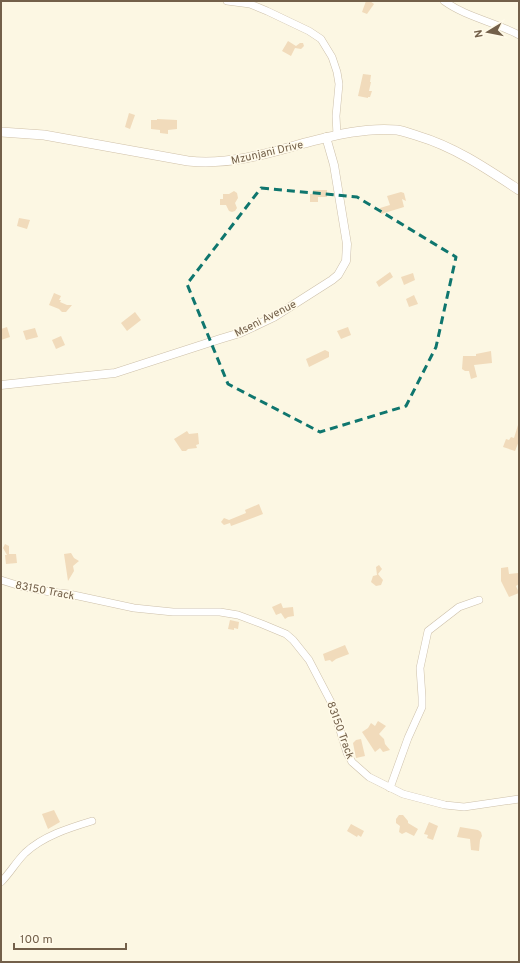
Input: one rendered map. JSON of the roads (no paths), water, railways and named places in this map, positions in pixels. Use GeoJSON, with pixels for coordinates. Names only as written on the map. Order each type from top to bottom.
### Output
{"type":"FeatureCollection","features":[{"type":"Feature","properties":{"kind":"main road","name":"Mzunjani Drive"},"geometry":{"type":"LineString","coordinates":[[1,132],[44,135],[188,161],[206,162],[238,160],[259,156],[337,134],[357,131],[398,130],[432,140],[468,157],[519,190]]}},
{"type":"Feature","properties":{"kind":"street"},"geometry":{"type":"LineString","coordinates":[[227,1],[249,3],[309,31],[321,39],[332,58],[337,72],[339,84],[336,116],[337,134]]}},
{"type":"Feature","properties":{"kind":"street"},"geometry":{"type":"LineString","coordinates":[[444,1],[464,13],[498,25],[519,36]]}},
{"type":"Feature","properties":{"kind":"street","name":"Mseni Avenue"},"geometry":{"type":"LineString","coordinates":[[1,385],[115,372],[240,333],[274,317],[319,290],[338,275],[346,261],[347,244],[334,165],[326,137]]}},
{"type":"Feature","properties":{"kind":"street","name":"83150 Track"},"geometry":{"type":"LineString","coordinates":[[1,580],[20,586],[69,594],[134,608],[173,612],[220,612],[238,615],[286,634],[293,640],[309,660],[328,694],[347,753],[352,762],[369,777],[403,794],[445,805],[464,807],[519,799]]}},
{"type":"Feature","properties":{"kind":"street"},"geometry":{"type":"LineString","coordinates":[[390,788],[408,738],[422,708],[420,668],[428,631],[459,607],[478,600]]}},
{"type":"Feature","properties":{"kind":"street"},"geometry":{"type":"LineString","coordinates":[[1,882],[26,853],[39,843],[69,828],[92,821]]}}]}
